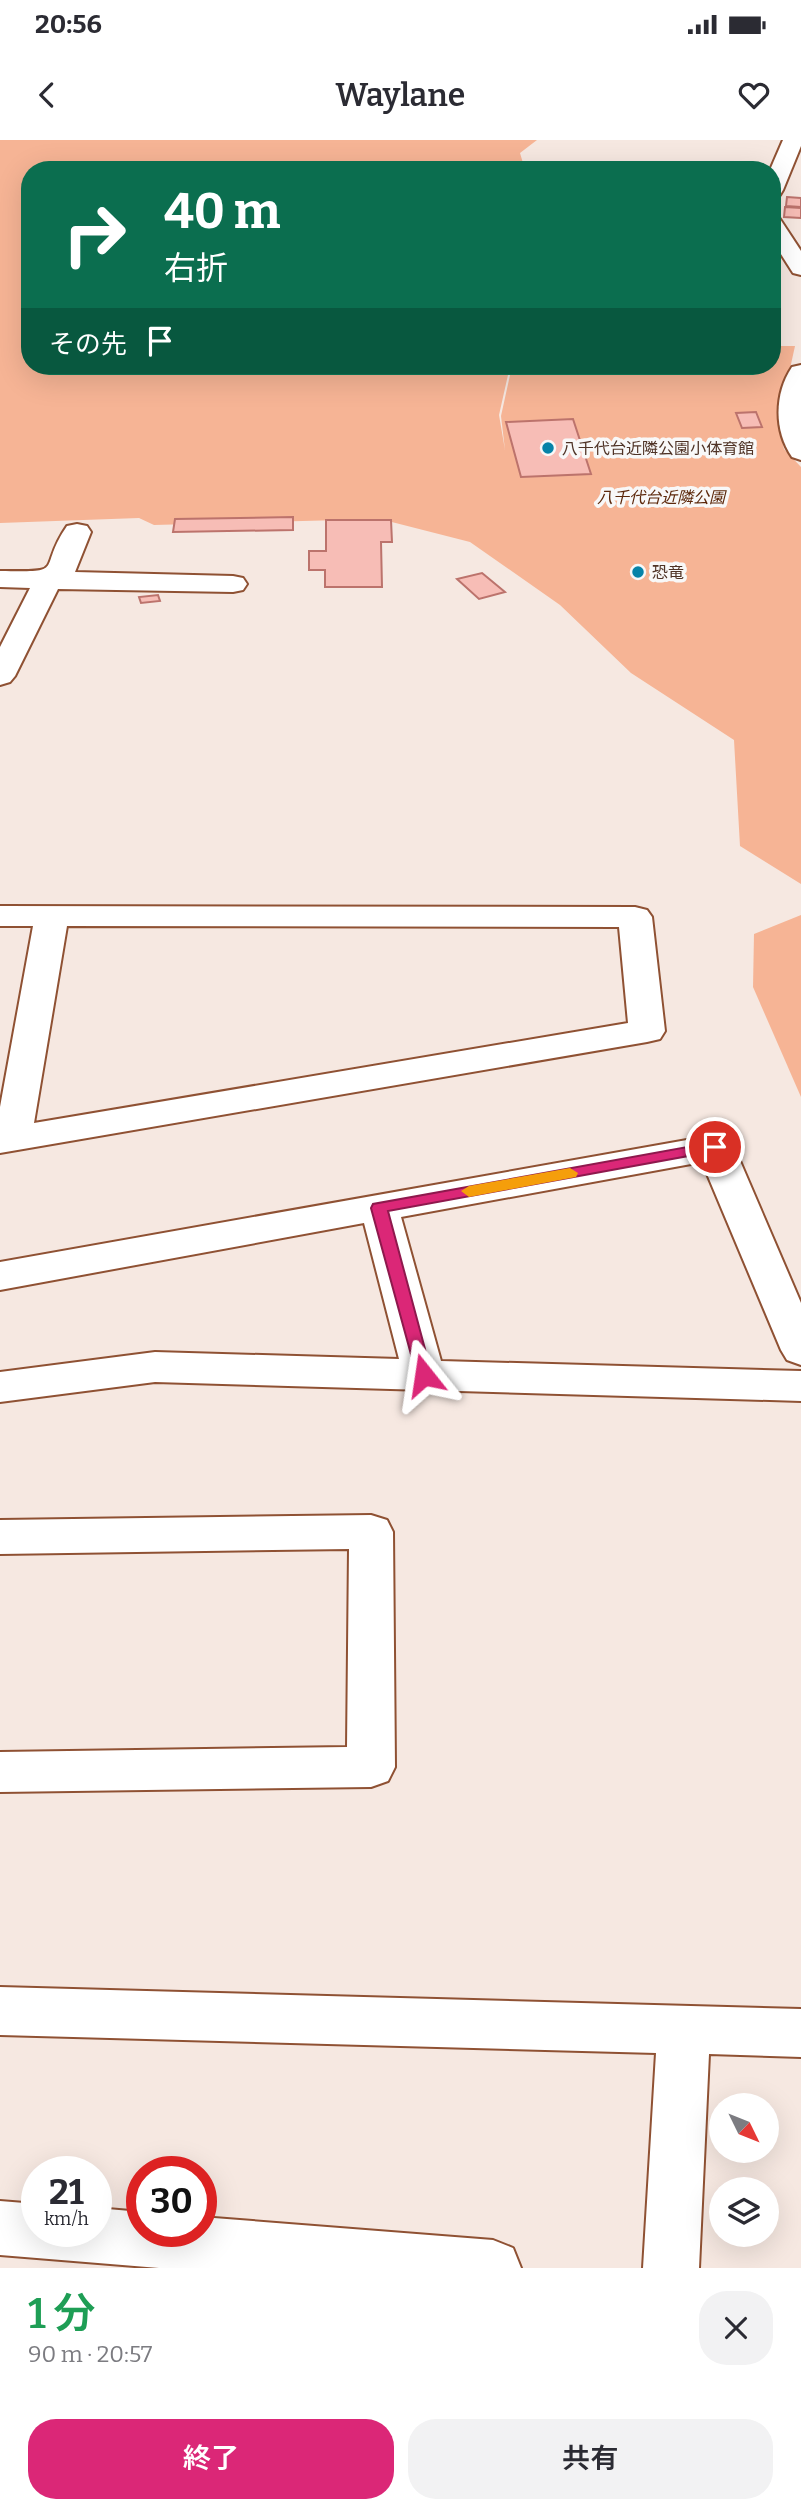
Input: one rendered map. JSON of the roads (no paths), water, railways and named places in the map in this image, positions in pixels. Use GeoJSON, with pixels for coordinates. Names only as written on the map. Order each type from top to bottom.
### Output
{"type":"FeatureCollection","features":[{"type":"Feature","properties":{"kind":"street"},"geometry":{"type":"LineString","coordinates":[[781,169],[793,140]]}},
{"type":"Feature","properties":{"kind":"street"},"geometry":{"type":"LineString","coordinates":[[781,237],[801,268]]}},
{"type":"Feature","properties":{"kind":"street"},"geometry":{"type":"LineString","coordinates":[[801,372],[788,419],[794,442],[801,452]]}},
{"type":"Feature","properties":{"kind":"street"},"geometry":{"type":"LineString","coordinates":[[0,676],[48,580],[62,571],[77,532]]}},
{"type":"Feature","properties":{"kind":"street"},"geometry":{"type":"LineString","coordinates":[[0,579],[233,584]]}},
{"type":"Feature","properties":{"kind":"street"},"geometry":{"type":"LineString","coordinates":[[0,916],[52,916],[635,917],[647,1031],[7,1140],[52,916]]}},
{"type":"Feature","properties":{"kind":"street"},"geometry":{"type":"LineString","coordinates":[[0,1276],[715,1147],[801,1350]]}},
{"type":"Feature","properties":{"kind":"street"},"geometry":{"type":"LineString","coordinates":[[379,1208],[424,1375]]}},
{"type":"Feature","properties":{"kind":"street"},"geometry":{"type":"LineString","coordinates":[[0,1387],[155,1367],[801,1386]]}},
{"type":"Feature","properties":{"kind":"street"},"geometry":{"type":"LineString","coordinates":[[0,1537],[371,1532],[371,1767],[0,1772]]}},
{"type":"Feature","properties":{"kind":"street"},"geometry":{"type":"LineString","coordinates":[[0,2011],[801,2033]]}},
{"type":"Feature","properties":{"kind":"street"},"geometry":{"type":"LineString","coordinates":[[671,2268],[684,2031]]}},
{"type":"Feature","properties":{"kind":"street"},"geometry":{"type":"LineString","coordinates":[[0,2228],[21,2230]]}},
{"type":"Feature","properties":{"kind":"street"},"geometry":{"type":"LineString","coordinates":[[112,2237],[493,2268]]}},
{"type":"Feature","properties":{"kind":"place","name":"八千代台近隣公園小体育館"},"geometry":{"type":"Point","coordinates":[548,448]}},
{"type":"Feature","properties":{"kind":"place","name":"恐竜"},"geometry":{"type":"Point","coordinates":[638,572]}},
{"type":"Feature","properties":{"kind":"park label","name":"八千代台近隣公園"},"geometry":{"type":"Point","coordinates":[661,497]}}]}
